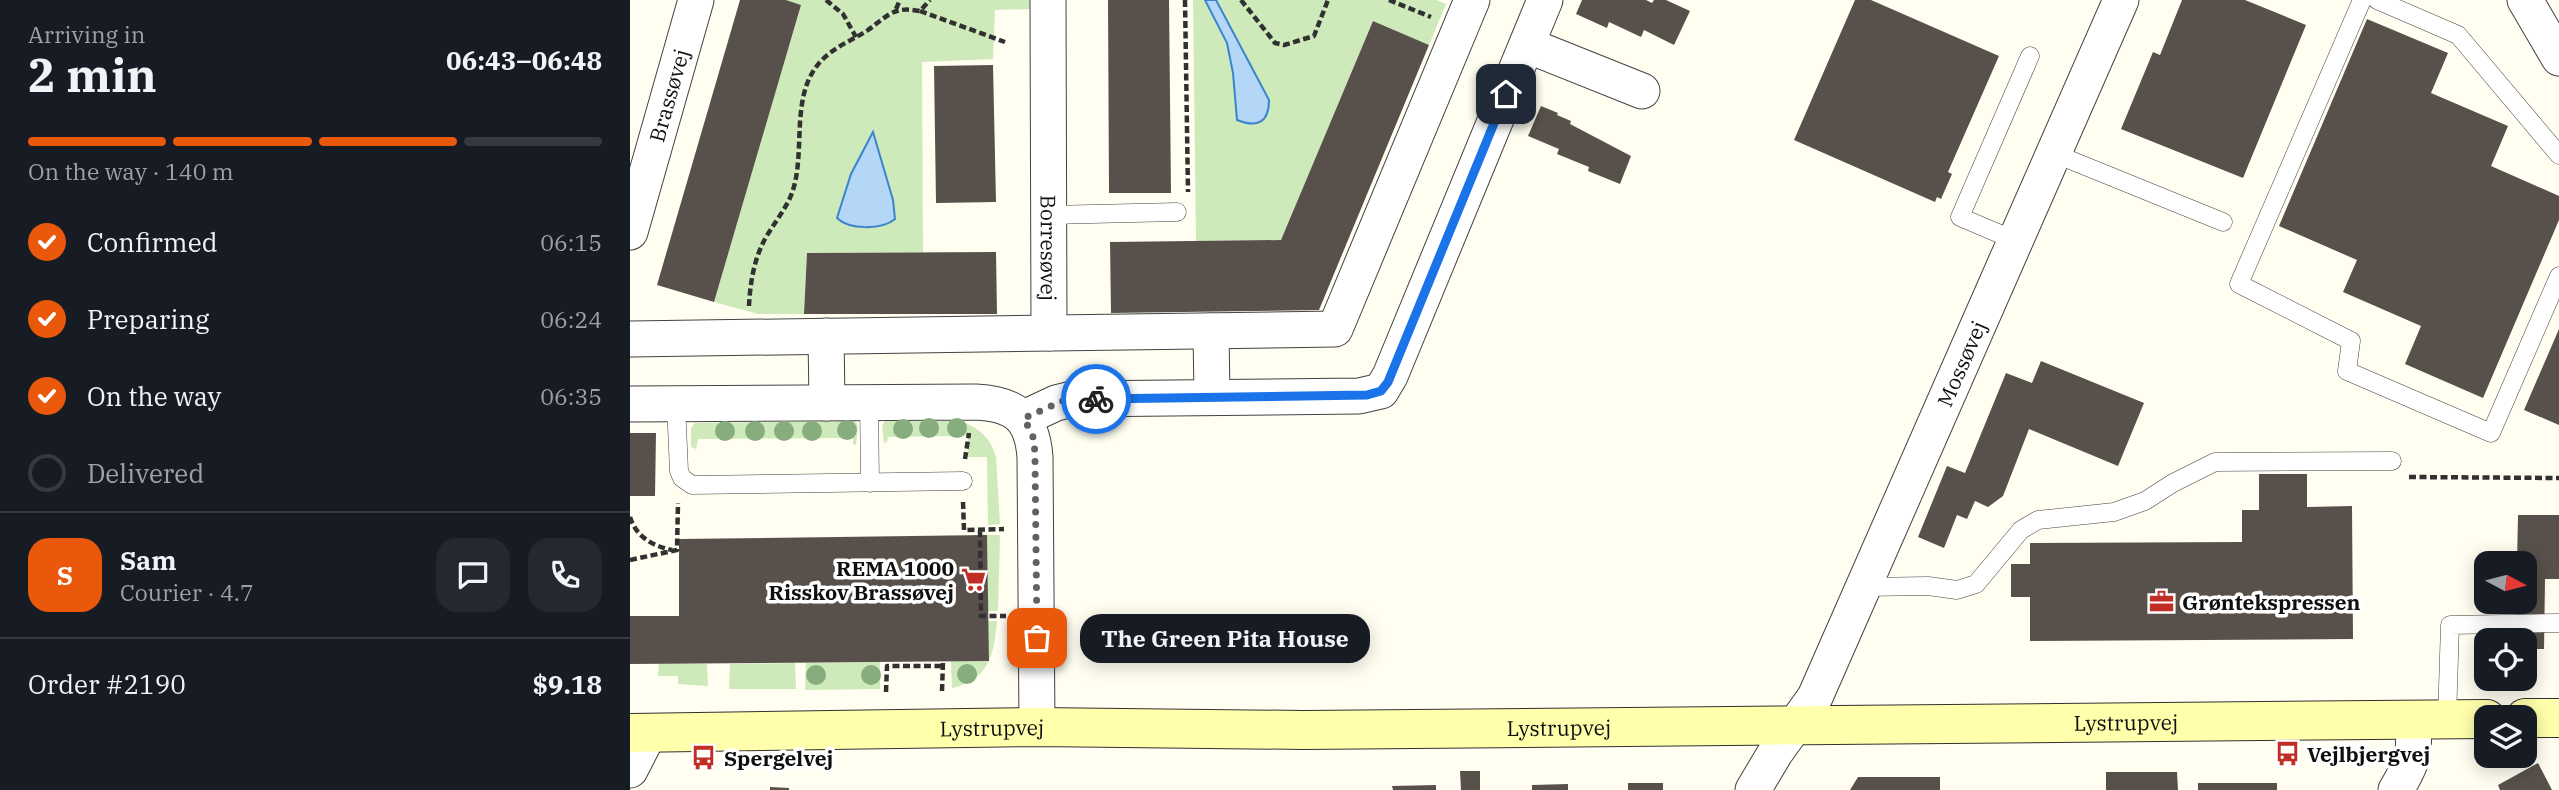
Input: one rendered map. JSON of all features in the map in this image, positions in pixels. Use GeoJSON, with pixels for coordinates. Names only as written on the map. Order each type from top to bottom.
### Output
{"type":"FeatureCollection","features":[{"type":"Feature","properties":{"kind":"street","name":"Brassøvej"},"geometry":{"type":"LineString","coordinates":[[630,232],[696,0]]}},
{"type":"Feature","properties":{"kind":"street","name":"Borresøvej"},"geometry":{"type":"LineString","coordinates":[[1048,0],[1049,333]]}},
{"type":"Feature","properties":{"kind":"street"},"geometry":{"type":"LineString","coordinates":[[1024,418],[1056,403],[1072,399],[1377,393],[1384,387],[1545,0]]}},
{"type":"Feature","properties":{"kind":"street","name":"Mossøvej"},"geometry":{"type":"LineString","coordinates":[[1753,790],[1775,753],[1815,697],[2120,0]]}},
{"type":"Feature","properties":{"kind":"street"},"geometry":{"type":"LineString","coordinates":[[2525,0],[2559,58]]}},
{"type":"Feature","properties":{"kind":"street"},"geometry":{"type":"LineString","coordinates":[[631,339],[1335,329],[1466,14]]}},
{"type":"Feature","properties":{"kind":"street"},"geometry":{"type":"LineString","coordinates":[[1527,45],[1642,91]]}},
{"type":"Feature","properties":{"kind":"street"},"geometry":{"type":"LineString","coordinates":[[1211,331],[1212,397]]}},
{"type":"Feature","properties":{"kind":"street"},"geometry":{"type":"LineString","coordinates":[[826,336],[827,403]]}},
{"type":"Feature","properties":{"kind":"street"},"geometry":{"type":"LineString","coordinates":[[630,404],[976,402],[1007,407],[1024,418],[1034,439],[1037,727]]}},
{"type":"Feature","properties":{"kind":"street"},"geometry":{"type":"LineString","coordinates":[[2537,718],[2559,718]]}},
{"type":"Feature","properties":{"kind":"street","name":"Lystrupvej"},"geometry":{"type":"LineString","coordinates":[[639,733],[1037,727],[1304,730],[2474,719]]}},
{"type":"Feature","properties":{"kind":"street"},"geometry":{"type":"LineString","coordinates":[[2396,790],[2412,763],[2430,720]]}},
{"type":"Feature","properties":{"kind":"street"},"geometry":{"type":"LineString","coordinates":[[630,770],[639,733]]}},
{"type":"Feature","properties":{"kind":"lane"},"geometry":{"type":"LineString","coordinates":[[2362,0],[2239,284],[2351,341],[2347,371],[2491,433],[2559,276]]}},
{"type":"Feature","properties":{"kind":"lane"},"geometry":{"type":"LineString","coordinates":[[2377,0],[2458,35],[2559,155]]}},
{"type":"Feature","properties":{"kind":"lane"},"geometry":{"type":"LineString","coordinates":[[2014,240],[1960,217],[2030,57]]}},
{"type":"Feature","properties":{"kind":"lane"},"geometry":{"type":"LineString","coordinates":[[2053,153],[2223,222]]}},
{"type":"Feature","properties":{"kind":"lane"},"geometry":{"type":"LineString","coordinates":[[1049,215],[1177,212]]}},
{"type":"Feature","properties":{"kind":"lane"},"geometry":{"type":"LineString","coordinates":[[869,402],[870,483]]}},
{"type":"Feature","properties":{"kind":"lane"},"geometry":{"type":"LineString","coordinates":[[676,404],[679,471],[681,478],[689,484],[963,481]]}},
{"type":"Feature","properties":{"kind":"lane"},"geometry":{"type":"LineString","coordinates":[[1864,587],[1928,586],[1957,590],[1976,584],[2021,530],[2038,520],[2114,512],[2145,500],[2215,461],[2392,461]]}},
{"type":"Feature","properties":{"kind":"lane"},"geometry":{"type":"LineString","coordinates":[[2430,720],[2451,625],[2559,623]]}},
{"type":"Feature","properties":{"kind":"path"},"geometry":{"type":"LineString","coordinates":[[826,0],[844,14],[856,37]]}},
{"type":"Feature","properties":{"kind":"path"},"geometry":{"type":"LineString","coordinates":[[896,10],[900,0]]}},
{"type":"Feature","properties":{"kind":"path"},"geometry":{"type":"LineString","coordinates":[[920,11],[930,0]]}},
{"type":"Feature","properties":{"kind":"path"},"geometry":{"type":"LineString","coordinates":[[1177,212],[1185,208],[1188,199],[1185,0]]}},
{"type":"Feature","properties":{"kind":"path"},"geometry":{"type":"LineString","coordinates":[[1241,0],[1275,43],[1281,46],[1314,36],[1328,0]]}},
{"type":"Feature","properties":{"kind":"path"},"geometry":{"type":"LineString","coordinates":[[1390,0],[1466,14]]}},
{"type":"Feature","properties":{"kind":"path"},"geometry":{"type":"LineString","coordinates":[[749,337],[750,296],[754,272],[760,249],[793,191],[799,165],[801,117],[807,85],[820,62],[838,47],[896,10],[904,8],[920,11],[1005,43]]}},
{"type":"Feature","properties":{"kind":"path"},"geometry":{"type":"LineString","coordinates":[[976,402],[966,449],[963,481],[964,533],[980,530],[1037,530]]}},
{"type":"Feature","properties":{"kind":"path"},"geometry":{"type":"LineString","coordinates":[[2392,461],[2392,477],[2559,478]]}},
{"type":"Feature","properties":{"kind":"path"},"geometry":{"type":"LineString","coordinates":[[630,517],[633,528],[648,541],[677,551]]}},
{"type":"Feature","properties":{"kind":"path"},"geometry":{"type":"LineString","coordinates":[[677,523],[677,551]]}},
{"type":"Feature","properties":{"kind":"path"},"geometry":{"type":"LineString","coordinates":[[980,530],[982,616]]}},
{"type":"Feature","properties":{"kind":"path"},"geometry":{"type":"LineString","coordinates":[[630,560],[677,551]]}},
{"type":"Feature","properties":{"kind":"path"},"geometry":{"type":"LineString","coordinates":[[886,692],[887,666],[943,664],[942,691]]}},
{"type":"Feature","properties":{"kind":"green space"},"geometry":{"type":"Polygon","coordinates":[[[786,0],[1030,0],[1030,9],[995,10],[993,59],[922,62],[923,252],[807,253],[804,314],[758,314],[714,302],[801,5],[786,0]]]}},
{"type":"Feature","properties":{"kind":"green space"},"geometry":{"type":"Polygon","coordinates":[[[1193,0],[1436,0],[1446,4],[1429,45],[1373,21],[1281,240],[1196,241],[1193,0]]]}},
{"type":"Feature","properties":{"kind":"green space"},"geometry":{"type":"Polygon","coordinates":[[[855,421],[858,425],[856,445],[853,444],[853,438],[698,439],[696,449],[691,447],[691,428],[695,423],[855,421]]]}},
{"type":"Feature","properties":{"kind":"green space"},"geometry":{"type":"Polygon","coordinates":[[[885,421],[958,421],[982,433],[991,444],[996,457],[1000,524],[988,525],[987,457],[968,457],[968,436],[888,437],[884,443],[882,425],[885,421]]]}},
{"type":"Feature","properties":{"kind":"green space"},"geometry":{"type":"Polygon","coordinates":[[[987,535],[1000,535],[998,611],[988,611],[987,535]]]}},
{"type":"Feature","properties":{"kind":"green space"},"geometry":{"type":"Polygon","coordinates":[[[988,621],[997,621],[989,660],[988,621]]]}},
{"type":"Feature","properties":{"kind":"green space"},"geometry":{"type":"Polygon","coordinates":[[[951,661],[989,661],[975,678],[952,688],[951,661]]]}},
{"type":"Feature","properties":{"kind":"green space"},"geometry":{"type":"Polygon","coordinates":[[[880,662],[880,689],[805,690],[806,663],[880,662]]]}},
{"type":"Feature","properties":{"kind":"green space"},"geometry":{"type":"Polygon","coordinates":[[[659,663],[707,664],[708,686],[678,684],[678,676],[658,676],[659,663]]]}},
{"type":"Feature","properties":{"kind":"green space"},"geometry":{"type":"Polygon","coordinates":[[[795,663],[796,689],[729,689],[730,664],[795,663]]]}},
{"type":"Feature","properties":{"kind":"water"},"geometry":{"type":"Polygon","coordinates":[[[1205,0],[1216,0],[1269,100],[1267,114],[1260,122],[1237,120],[1227,43],[1205,0]]]}},
{"type":"Feature","properties":{"kind":"water"},"geometry":{"type":"Polygon","coordinates":[[[873,132],[893,200],[895,219],[874,227],[849,225],[837,218],[851,174],[873,132]]]}},
{"type":"Feature","properties":{"kind":"building"},"geometry":{"type":"Polygon","coordinates":[[[740,0],[786,0],[801,5],[714,302],[657,285],[740,0]]]}},
{"type":"Feature","properties":{"kind":"building"},"geometry":{"type":"Polygon","coordinates":[[[1108,0],[1169,0],[1171,193],[1109,193],[1108,0]]]}},
{"type":"Feature","properties":{"kind":"building"},"geometry":{"type":"Polygon","coordinates":[[[1582,0],[1646,0],[1652,3],[1654,0],[1666,0],[1690,11],[1674,45],[1644,30],[1641,37],[1609,22],[1607,28],[1576,14],[1582,0]]]}},
{"type":"Feature","properties":{"kind":"building"},"geometry":{"type":"Polygon","coordinates":[[[1855,0],[1871,0],[1999,56],[1948,172],[1952,174],[1941,199],[1937,197],[1935,202],[1794,140],[1855,0]]]}},
{"type":"Feature","properties":{"kind":"building"},"geometry":{"type":"Polygon","coordinates":[[[2182,0],[2245,0],[2306,25],[2243,178],[2121,129],[2153,52],[2160,55],[2182,0]]]}},
{"type":"Feature","properties":{"kind":"building"},"geometry":{"type":"Polygon","coordinates":[[[2367,19],[2448,53],[2431,93],[2508,126],[2491,166],[2559,196],[2559,220],[2483,398],[2405,364],[2421,326],[2343,292],[2357,260],[2279,226],[2367,19]]]}},
{"type":"Feature","properties":{"kind":"building"},"geometry":{"type":"Polygon","coordinates":[[[1373,21],[1429,45],[1319,310],[1111,313],[1110,242],[1281,240],[1373,21]]]}},
{"type":"Feature","properties":{"kind":"building"},"geometry":{"type":"Polygon","coordinates":[[[993,65],[996,202],[936,203],[934,66],[993,65]]]}},
{"type":"Feature","properties":{"kind":"building"},"geometry":{"type":"Polygon","coordinates":[[[1541,106],[1558,113],[1557,115],[1571,121],[1570,124],[1631,156],[1620,184],[1588,171],[1589,167],[1557,154],[1559,149],[1528,136],[1541,106]]]}},
{"type":"Feature","properties":{"kind":"building"},"geometry":{"type":"Polygon","coordinates":[[[996,252],[997,314],[804,314],[807,253],[996,252]]]}},
{"type":"Feature","properties":{"kind":"building"},"geometry":{"type":"Polygon","coordinates":[[[2559,329],[2559,425],[2524,410],[2559,329]]]}},
{"type":"Feature","properties":{"kind":"building"},"geometry":{"type":"Polygon","coordinates":[[[2041,361],[2144,403],[2118,466],[2029,429],[2003,496],[1988,507],[1975,501],[1967,519],[1957,515],[1944,548],[1918,537],[1947,466],[1965,473],[2006,373],[2032,383],[2041,361]]]}},
{"type":"Feature","properties":{"kind":"building"},"geometry":{"type":"Polygon","coordinates":[[[630,433],[656,433],[655,496],[630,496],[630,433]]]}},
{"type":"Feature","properties":{"kind":"building"},"geometry":{"type":"Polygon","coordinates":[[[2259,474],[2307,474],[2307,507],[2352,506],[2353,639],[2030,641],[2030,597],[2011,597],[2011,564],[2030,564],[2030,543],[2242,542],[2242,510],[2259,510],[2259,474]]]}},
{"type":"Feature","properties":{"kind":"building"},"geometry":{"type":"Polygon","coordinates":[[[2518,515],[2559,515],[2559,579],[2545,579],[2544,649],[2537,649],[2537,628],[2515,628],[2516,614],[2538,614],[2538,551],[2517,551],[2518,515]]]}},
{"type":"Feature","properties":{"kind":"building"},"geometry":{"type":"Polygon","coordinates":[[[987,535],[989,661],[630,664],[630,616],[679,616],[679,539],[987,535]]]}},
{"type":"Feature","properties":{"kind":"building"},"geometry":{"type":"Polygon","coordinates":[[[2537,764],[2552,790],[2500,790],[2498,785],[2529,768],[2537,768],[2537,764]]]}},
{"type":"Feature","properties":{"kind":"building"},"geometry":{"type":"Polygon","coordinates":[[[1460,771],[1480,771],[1480,790],[1461,790],[1460,771]]]}},
{"type":"Feature","properties":{"kind":"building"},"geometry":{"type":"Polygon","coordinates":[[[2106,772],[2177,772],[2178,790],[2106,790],[2106,772]]]}},
{"type":"Feature","properties":{"kind":"building"},"geometry":{"type":"Polygon","coordinates":[[[1858,777],[1940,777],[1940,790],[1850,790],[1858,777]]]}},
{"type":"Feature","properties":{"kind":"building"},"geometry":{"type":"Polygon","coordinates":[[[1628,783],[1663,783],[1663,790],[1628,790],[1628,783]]]}},
{"type":"Feature","properties":{"kind":"building"},"geometry":{"type":"Polygon","coordinates":[[[2198,783],[2277,783],[2277,790],[2198,790],[2198,783]]]}},
{"type":"Feature","properties":{"kind":"building"},"geometry":{"type":"Polygon","coordinates":[[[1568,784],[1568,790],[1532,790],[1532,785],[1568,784]]]}},
{"type":"Feature","properties":{"kind":"building"},"geometry":{"type":"Polygon","coordinates":[[[1436,785],[1436,790],[1393,790],[1392,786],[1436,785]]]}},
{"type":"Feature","properties":{"kind":"building"},"geometry":{"type":"Polygon","coordinates":[[[770,787],[789,788],[789,790],[770,790],[770,787]]]}},
{"type":"Feature","properties":{"kind":"way so far"},"geometry":{"type":"LineString","coordinates":[[1037,638],[1034,439],[1024,418],[1065,400],[1096,399]]}},
{"type":"Feature","properties":{"kind":"place","name":"REMA 1000 Risskov Brassøvej"},"geometry":{"type":"Point","coordinates":[974,580]}},
{"type":"Feature","properties":{"kind":"place","name":"Grøntekspressen"},"geometry":{"type":"Point","coordinates":[2162,602]}},
{"type":"Feature","properties":{"kind":"place","name":"The Green Pita House"},"geometry":{"type":"Point","coordinates":[1037,638]}},
{"type":"Feature","properties":{"kind":"place","name":"Vejlbjergvej"},"geometry":{"type":"Point","coordinates":[2287,754]}},
{"type":"Feature","properties":{"kind":"place","name":"Spergelvej"},"geometry":{"type":"Point","coordinates":[704,758]}},
{"type":"Feature","properties":{"kind":"route"},"geometry":{"type":"LineString","coordinates":[[1096,399],[1367,395],[1381,391],[1388,382],[1506,94]]}}]}
